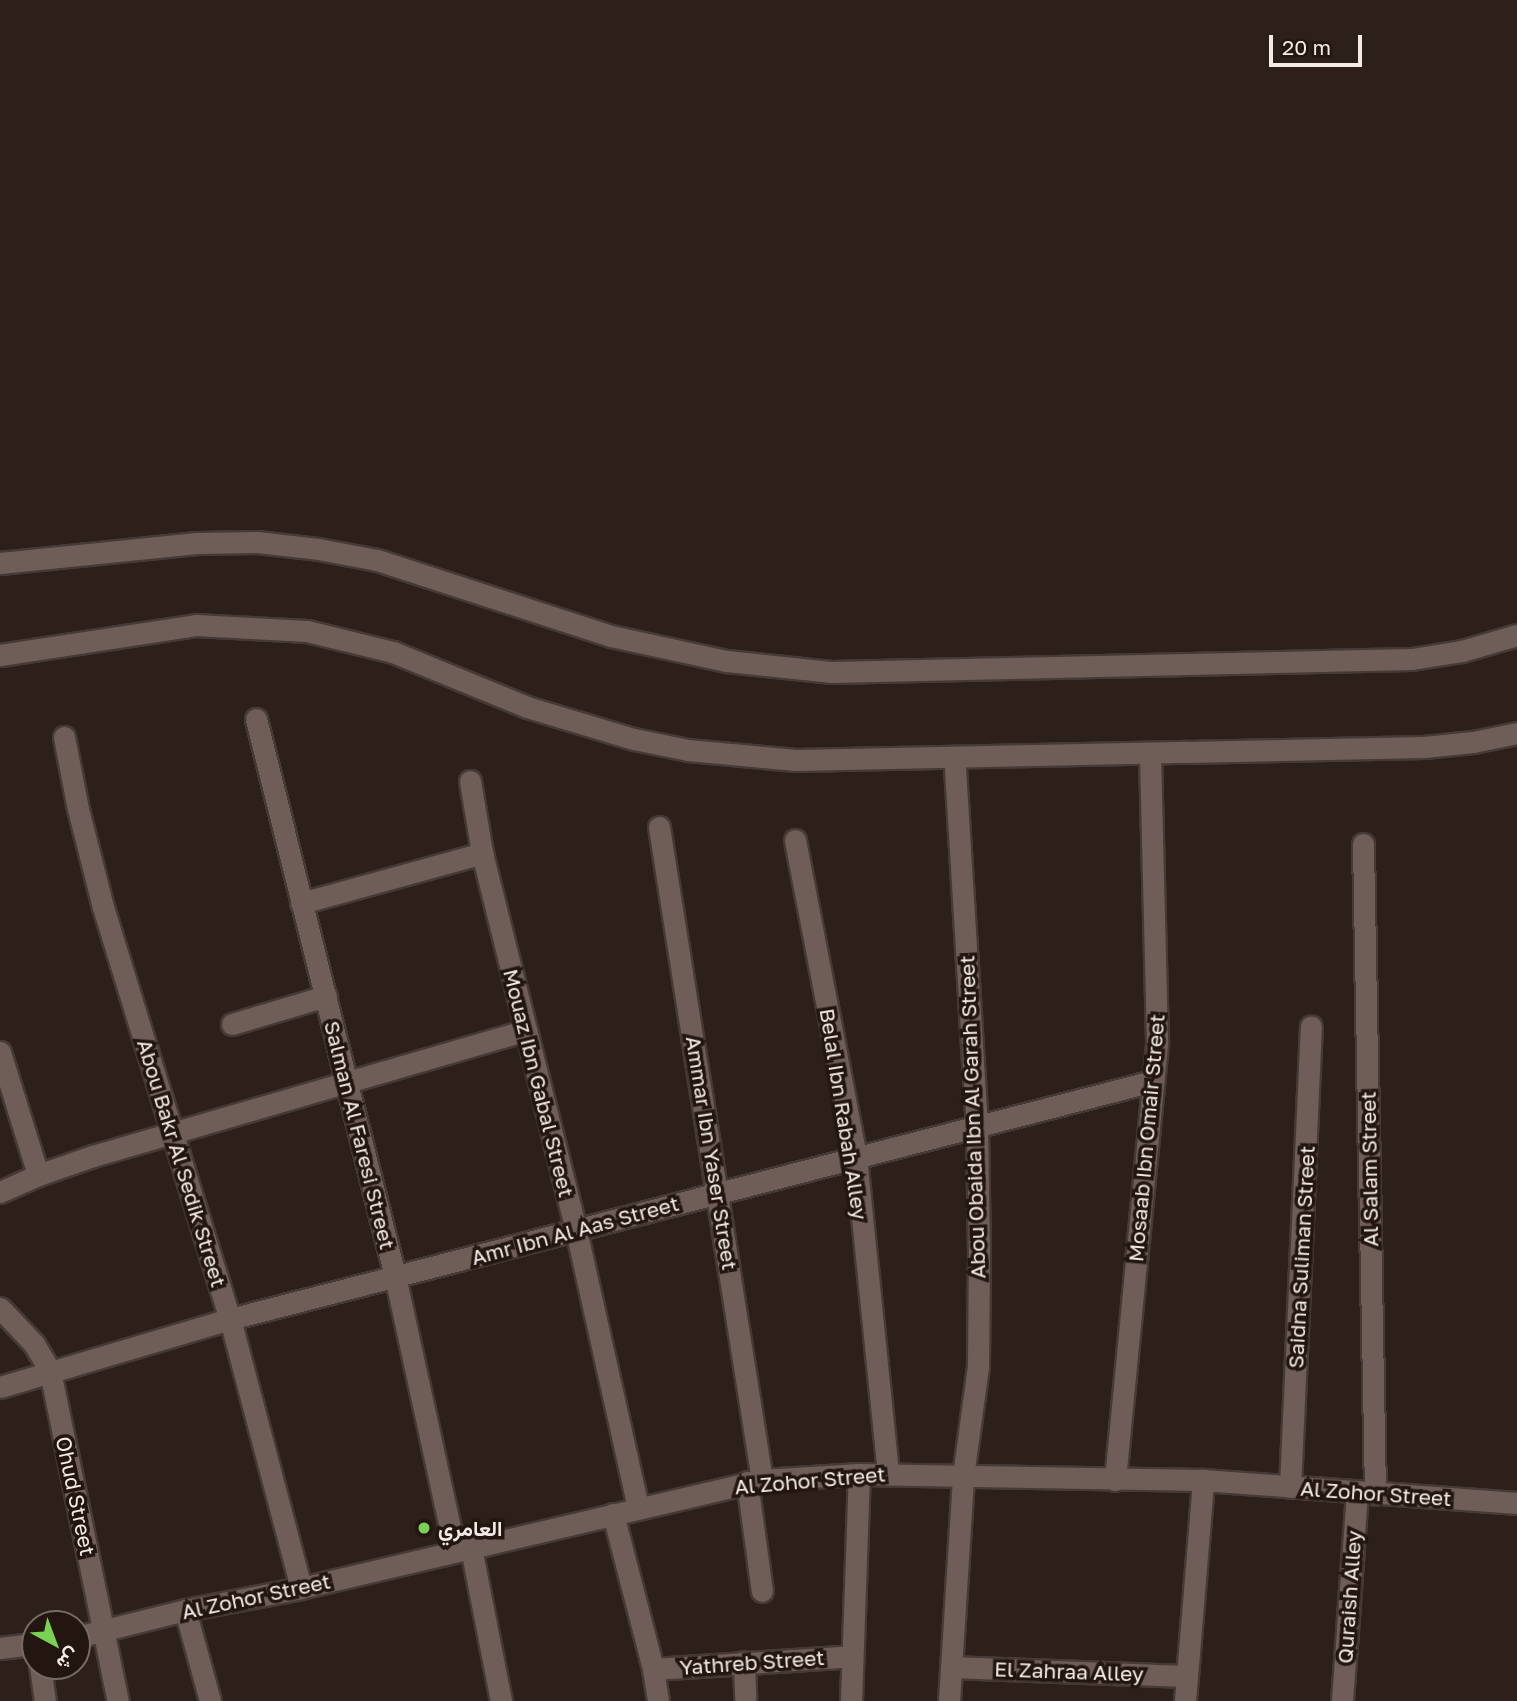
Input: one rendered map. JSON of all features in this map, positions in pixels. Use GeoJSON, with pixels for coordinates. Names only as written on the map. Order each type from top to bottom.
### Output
{"type":"FeatureCollection","features":[{"type":"Feature","properties":{"kind":"street"},"geometry":{"type":"LineString","coordinates":[[0,563],[197,543],[257,542],[318,548],[377,560],[611,636],[727,661],[832,672],[1412,659],[1462,651],[1517,635]]}},
{"type":"Feature","properties":{"kind":"street"},"geometry":{"type":"LineString","coordinates":[[0,655],[196,625],[270,627],[350,640],[393,652],[580,725],[688,750],[796,761],[1424,747],[1517,733]]}},
{"type":"Feature","properties":{"kind":"street","name":"Salman Al Faresi Street"},"geometry":{"type":"LineString","coordinates":[[256,719],[501,1701]]}},
{"type":"Feature","properties":{"kind":"street","name":"Abou Bakr Al Sedik Street"},"geometry":{"type":"LineString","coordinates":[[64,737],[78,809],[103,907],[230,1319],[301,1588]]}},
{"type":"Feature","properties":{"kind":"street","name":"Mosaab Ibn Omair Street"},"geometry":{"type":"LineString","coordinates":[[1115,1480],[1157,1022],[1150,753]]}},
{"type":"Feature","properties":{"kind":"street","name":"Abou Obaida Ibn Al Garah Street"},"geometry":{"type":"LineString","coordinates":[[949,1701],[963,1476],[978,1367],[977,1128],[954,757]]}},
{"type":"Feature","properties":{"kind":"street","name":"Mouaz Ibn Gabal Street"},"geometry":{"type":"LineString","coordinates":[[470,781],[482,853],[576,1230],[638,1508]]}},
{"type":"Feature","properties":{"kind":"street","name":"Ammar Ibn Yaser Street"},"geometry":{"type":"LineString","coordinates":[[659,827],[718,1192],[755,1481],[762,1591]]}},
{"type":"Feature","properties":{"kind":"street","name":"Belal Ibn Rabah Alley"},"geometry":{"type":"LineString","coordinates":[[795,840],[856,1158],[888,1474]]}},
{"type":"Feature","properties":{"kind":"street","name":"Al Salam Street"},"geometry":{"type":"LineString","coordinates":[[1363,844],[1366,1494]]}},
{"type":"Feature","properties":{"kind":"street"},"geometry":{"type":"LineString","coordinates":[[301,903],[482,853]]}},
{"type":"Feature","properties":{"kind":"street"},"geometry":{"type":"LineString","coordinates":[[232,1024],[326,996]]}},
{"type":"Feature","properties":{"kind":"street","name":"Saidna Suliman Street"},"geometry":{"type":"LineString","coordinates":[[1290,1487],[1311,1026]]}},
{"type":"Feature","properties":{"kind":"street"},"geometry":{"type":"LineString","coordinates":[[0,1192],[38,1175],[174,1131],[526,1030]]}},
{"type":"Feature","properties":{"kind":"street"},"geometry":{"type":"LineString","coordinates":[[0,1052],[38,1175]]}},
{"type":"Feature","properties":{"kind":"street","name":"Amr Ibn Al Aas Street"},"geometry":{"type":"LineString","coordinates":[[0,1387],[230,1319],[1153,1081]]}},
{"type":"Feature","properties":{"kind":"street","name":"Ohud Street"},"geometry":{"type":"LineString","coordinates":[[0,1308],[34,1344],[50,1371],[118,1701]]}},
{"type":"Feature","properties":{"kind":"street"},"geometry":{"type":"LineString","coordinates":[[851,1701],[859,1474]]}},
{"type":"Feature","properties":{"kind":"street","name":"Al Zohor Street"},"geometry":{"type":"LineString","coordinates":[[91,1634],[186,1610],[301,1588],[755,1481],[859,1474],[1203,1480],[1517,1503]]}},
{"type":"Feature","properties":{"kind":"street"},"geometry":{"type":"LineString","coordinates":[[1185,1701],[1203,1480]]}},
{"type":"Feature","properties":{"kind":"street","name":"Quraish Alley"},"geometry":{"type":"LineString","coordinates":[[1342,1701],[1366,1494]]}},
{"type":"Feature","properties":{"kind":"street"},"geometry":{"type":"LineString","coordinates":[[613,1514],[653,1668],[658,1701]]}},
{"type":"Feature","properties":{"kind":"street"},"geometry":{"type":"LineString","coordinates":[[186,1610],[210,1701]]}},
{"type":"Feature","properties":{"kind":"street"},"geometry":{"type":"LineString","coordinates":[[0,1648],[21,1646]]}},
{"type":"Feature","properties":{"kind":"street","name":"Yathreb Street"},"geometry":{"type":"LineString","coordinates":[[653,1668],[852,1656]]}},
{"type":"Feature","properties":{"kind":"street"},"geometry":{"type":"LineString","coordinates":[[744,1662],[746,1698]]}},
{"type":"Feature","properties":{"kind":"street","name":"El Zahraa Alley"},"geometry":{"type":"LineString","coordinates":[[951,1667],[1187,1676]]}},
{"type":"Feature","properties":{"kind":"street"},"geometry":{"type":"LineString","coordinates":[[42,1680],[45,1701]]}},
{"type":"Feature","properties":{"kind":"place","name":"العامري"},"geometry":{"type":"Point","coordinates":[424,1528]}}]}
